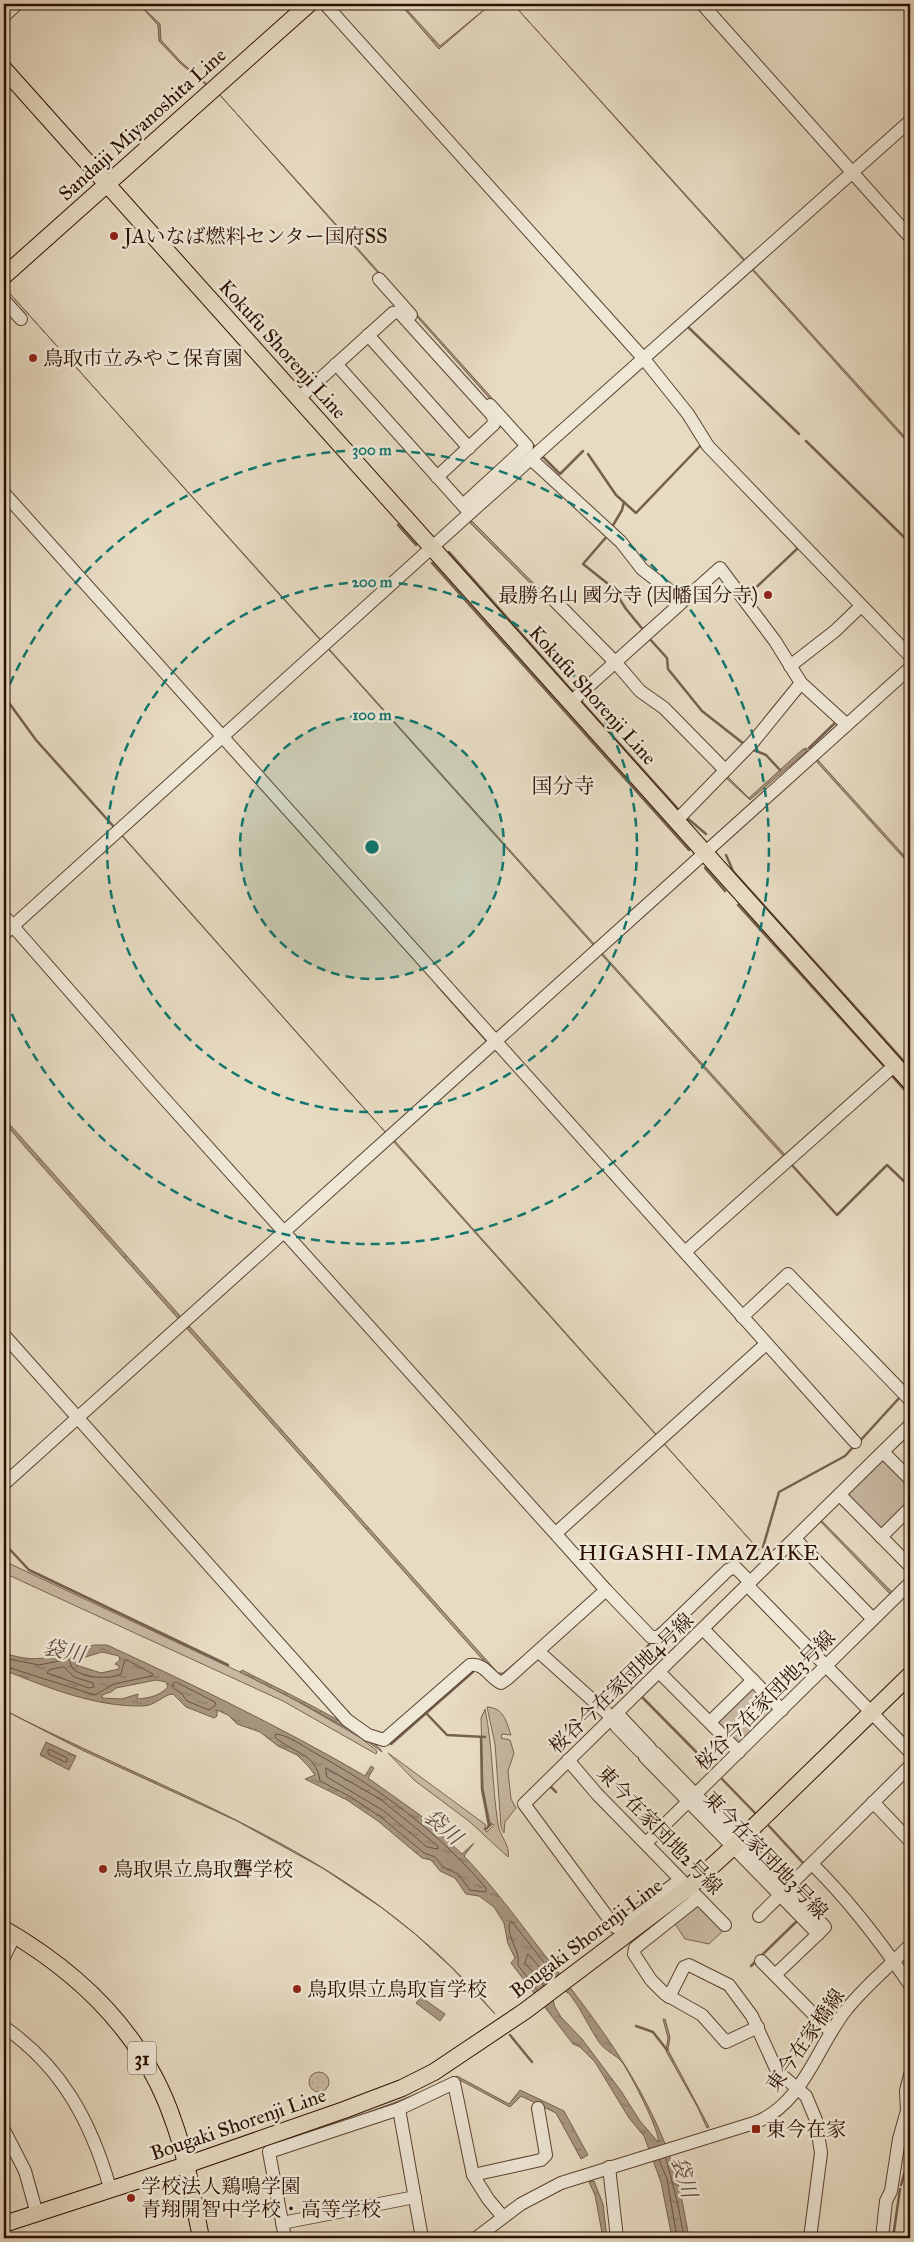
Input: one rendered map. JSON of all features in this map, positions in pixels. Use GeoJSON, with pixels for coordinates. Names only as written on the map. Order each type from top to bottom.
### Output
{"type":"FeatureCollection","features":[{"type":"Feature","properties":{"kind":"main road","name":"Sandaiji Miyanoshita Line"},"geometry":{"type":"LineString","coordinates":[[4,276],[309,4]]}},
{"type":"Feature","properties":{"kind":"main road","name":"Kokufu Shorenji Line"},"geometry":{"type":"LineString","coordinates":[[4,68],[105,184],[299,398],[910,1082]]}},
{"type":"Feature","properties":{"kind":"main road","name":"Bougaki Shorenji Line"},"geometry":{"type":"LineString","coordinates":[[4,2224],[110,2188],[186,2165],[267,2144],[402,2088],[440,2068],[525,2011],[689,1889],[910,1675]]}},
{"type":"Feature","properties":{"kind":"main road","name":"31"},"geometry":{"type":"LineString","coordinates":[[9,1932],[72,1974],[122,2026],[160,2087],[174,2121],[186,2165],[201,2238]]}},
{"type":"Feature","properties":{"kind":"street"},"geometry":{"type":"LineString","coordinates":[[4,16],[17,4]]}},
{"type":"Feature","properties":{"kind":"street"},"geometry":{"type":"LineString","coordinates":[[325,4],[644,359],[688,414],[708,446],[910,656]]}},
{"type":"Feature","properties":{"kind":"street"},"geometry":{"type":"LineString","coordinates":[[702,4],[910,238]]}},
{"type":"Feature","properties":{"kind":"street"},"geometry":{"type":"LineString","coordinates":[[466,509],[531,459],[910,121]]}},
{"type":"Feature","properties":{"kind":"street"},"geometry":{"type":"LineString","coordinates":[[379,280],[527,446],[432,547],[222,737],[7,925],[285,1231],[606,1590],[651,1637],[658,1637],[728,1570],[735,1567],[910,1752]]}},
{"type":"Feature","properties":{"kind":"street"},"geometry":{"type":"LineString","coordinates":[[4,300],[21,319]]}},
{"type":"Feature","properties":{"kind":"street"},"geometry":{"type":"LineString","coordinates":[[299,398],[393,313],[399,312],[493,416],[494,424],[437,477]]}},
{"type":"Feature","properties":{"kind":"street"},"geometry":{"type":"LineString","coordinates":[[368,335],[469,448]]}},
{"type":"Feature","properties":{"kind":"street"},"geometry":{"type":"LineString","coordinates":[[336,364],[466,509]]}},
{"type":"Feature","properties":{"kind":"street"},"geometry":{"type":"LineString","coordinates":[[531,459],[621,542],[642,569],[682,600]]}},
{"type":"Feature","properties":{"kind":"street"},"geometry":{"type":"LineString","coordinates":[[4,493],[494,1042],[855,1442]]}},
{"type":"Feature","properties":{"kind":"street"},"geometry":{"type":"LineString","coordinates":[[571,702],[616,664],[682,600],[720,568],[775,641],[801,683],[846,724]]}},
{"type":"Feature","properties":{"kind":"street"},"geometry":{"type":"LineString","coordinates":[[555,601],[640,691],[664,708],[726,770]]}},
{"type":"Feature","properties":{"kind":"street"},"geometry":{"type":"LineString","coordinates":[[790,666],[834,631],[861,606]]}},
{"type":"Feature","properties":{"kind":"street"},"geometry":{"type":"LineString","coordinates":[[4,1484],[910,668]]}},
{"type":"Feature","properties":{"kind":"street"},"geometry":{"type":"LineString","coordinates":[[676,821],[753,742],[801,683]]}},
{"type":"Feature","properties":{"kind":"street"},"geometry":{"type":"LineString","coordinates":[[685,1252],[895,1065]]}},
{"type":"Feature","properties":{"kind":"street"},"geometry":{"type":"LineString","coordinates":[[742,1317],[788,1274],[910,1400]]}},
{"type":"Feature","properties":{"kind":"street"},"geometry":{"type":"LineString","coordinates":[[4,1334],[347,1720],[368,1735],[384,1740],[470,1664],[477,1664],[483,1667],[494,1679],[501,1683],[539,1652],[606,1590]]}},
{"type":"Feature","properties":{"kind":"street"},"geometry":{"type":"LineString","coordinates":[[556,1533],[766,1344]]}},
{"type":"Feature","properties":{"kind":"street","name":"桜谷今在家団地4号線"},"geometry":{"type":"LineString","coordinates":[[689,1889],[616,1927],[524,1804],[910,1425]]}},
{"type":"Feature","properties":{"kind":"street"},"geometry":{"type":"LineString","coordinates":[[884,1452],[910,1479]]}},
{"type":"Feature","properties":{"kind":"street"},"geometry":{"type":"LineString","coordinates":[[840,1495],[910,1566]]}},
{"type":"Feature","properties":{"kind":"street"},"geometry":{"type":"LineString","coordinates":[[881,1537],[910,1508]]}},
{"type":"Feature","properties":{"kind":"street"},"geometry":{"type":"LineString","coordinates":[[795,1539],[873,1619]]}},
{"type":"Feature","properties":{"kind":"street","name":"桜谷今在家団地3号線"},"geometry":{"type":"LineString","coordinates":[[646,1843],[910,1583]]}},
{"type":"Feature","properties":{"kind":"street"},"geometry":{"type":"LineString","coordinates":[[703,1629],[782,1710]]}},
{"type":"Feature","properties":{"kind":"street"},"geometry":{"type":"LineString","coordinates":[[539,1652],[608,1714],[614,1716]]}},
{"type":"Feature","properties":{"kind":"street"},"geometry":{"type":"LineString","coordinates":[[659,1672],[739,1752]]}},
{"type":"Feature","properties":{"kind":"street"},"geometry":{"type":"LineString","coordinates":[[710,1722],[753,1680]]}},
{"type":"Feature","properties":{"kind":"street","name":"東今在家団地3号線"},"geometry":{"type":"LineString","coordinates":[[614,1716],[640,1751],[648,1753],[646,1757],[692,1798],[784,1891],[825,1927],[775,1975]]}},
{"type":"Feature","properties":{"kind":"street","name":"東今在家団地2号線"},"geometry":{"type":"LineString","coordinates":[[568,1760],[725,1925]]}},
{"type":"Feature","properties":{"kind":"street"},"geometry":{"type":"LineString","coordinates":[[759,1916],[910,1766]]}},
{"type":"Feature","properties":{"kind":"street"},"geometry":{"type":"LineString","coordinates":[[873,1802],[910,1841]]}},
{"type":"Feature","properties":{"kind":"street"},"geometry":{"type":"LineString","coordinates":[[812,1864],[854,1906],[910,1985]]}},
{"type":"Feature","properties":{"kind":"street"},"geometry":{"type":"LineString","coordinates":[[689,1889],[635,1948],[634,1954],[651,1980],[669,1997],[702,2015],[726,2042],[758,2027]]}},
{"type":"Feature","properties":{"kind":"street"},"geometry":{"type":"LineString","coordinates":[[4,1957],[9,1932]]}},
{"type":"Feature","properties":{"kind":"street","name":"東今在家橋線"},"geometry":{"type":"LineString","coordinates":[[612,2166],[766,2119],[790,2099],[831,2032],[860,1995],[910,1945]]}},
{"type":"Feature","properties":{"kind":"street"},"geometry":{"type":"LineString","coordinates":[[761,1961],[831,2032]]}},
{"type":"Feature","properties":{"kind":"street"},"geometry":{"type":"LineString","coordinates":[[669,1997],[684,1967],[689,1965],[728,1985],[758,2027],[772,2064],[806,2096],[820,2139],[819,2185],[810,2238]]}},
{"type":"Feature","properties":{"kind":"street"},"geometry":{"type":"LineString","coordinates":[[4,2027],[38,2056],[62,2083],[98,2148],[110,2188]]}},
{"type":"Feature","properties":{"kind":"street"},"geometry":{"type":"LineString","coordinates":[[882,2238],[886,2201],[891,2191],[899,2139],[907,2111],[906,2091],[910,2075]]}},
{"type":"Feature","properties":{"kind":"street"},"geometry":{"type":"LineString","coordinates":[[285,2238],[267,2144],[399,2109],[454,2083],[473,2174],[503,2217]]}},
{"type":"Feature","properties":{"kind":"street"},"geometry":{"type":"LineString","coordinates":[[473,2174],[542,2160],[546,2155],[538,2108]]}},
{"type":"Feature","properties":{"kind":"street"},"geometry":{"type":"LineString","coordinates":[[399,2109],[422,2238]]}},
{"type":"Feature","properties":{"kind":"street"},"geometry":{"type":"LineString","coordinates":[[4,2130],[25,2171],[37,2214]]}},
{"type":"Feature","properties":{"kind":"street"},"geometry":{"type":"LineString","coordinates":[[476,2238],[521,2204],[561,2183],[612,2166],[617,2238]]}},
{"type":"Feature","properties":{"kind":"street"},"geometry":{"type":"LineString","coordinates":[[282,2223],[415,2197]]}},
{"type":"Feature","properties":{"kind":"shaded area"},"geometry":{"type":"Polygon","coordinates":[[[881,1459],[885,1459],[910,1485],[910,1504],[882,1532],[848,1496],[847,1492],[881,1459]]]}},
{"type":"Feature","properties":{"kind":"shaded area"},"geometry":{"type":"Polygon","coordinates":[[[4,1561],[278,1690],[361,1738],[377,1751],[376,1754],[283,1701],[4,1573],[4,1561]]]}},
{"type":"Feature","properties":{"kind":"shaded area"},"geometry":{"type":"Polygon","coordinates":[[[753,1685],[775,1708],[741,1745],[714,1722],[753,1685]]]}},
{"type":"Feature","properties":{"kind":"shaded area"},"geometry":{"type":"Polygon","coordinates":[[[487,1707],[497,1710],[504,1716],[511,1735],[502,1734],[501,1738],[510,1740],[514,1753],[508,1771],[511,1799],[516,1808],[505,1822],[504,1833],[501,1827],[495,1744],[487,1707]]]}},
{"type":"Feature","properties":{"kind":"shaded area"},"geometry":{"type":"Polygon","coordinates":[[[485,1709],[490,1738],[498,1824],[508,1849],[508,1857],[470,1822],[414,1780],[388,1753],[486,1825],[484,1829],[487,1832],[494,1825],[490,1823],[483,1788],[481,1718],[485,1709]]]}},
{"type":"Feature","properties":{"kind":"shaded area"},"geometry":{"type":"Polygon","coordinates":[[[696,1905],[700,1905],[725,1929],[709,1944],[685,1939],[674,1922],[696,1905]]]}},
{"type":"Feature","properties":{"kind":"shaded area"},"geometry":{"type":"Polygon","coordinates":[[[319,2072],[326,2075],[329,2082],[326,2089],[319,2092],[312,2089],[309,2082],[312,2075],[319,2072]]]}},
{"type":"Feature","properties":{"kind":"water"},"geometry":{"type":"Polygon","coordinates":[[[139,4],[160,24],[161,40],[206,85],[180,63],[159,41],[158,25],[139,4]]]}},
{"type":"Feature","properties":{"kind":"water"},"geometry":{"type":"Polygon","coordinates":[[[400,4],[440,46],[491,4],[439,49],[400,4]]]}},
{"type":"Feature","properties":{"kind":"water"},"geometry":{"type":"Polygon","coordinates":[[[513,4],[906,438],[910,445],[861,391],[513,4]]]}},
{"type":"Feature","properties":{"kind":"water"},"geometry":{"type":"Polygon","coordinates":[[[219,94],[536,447],[474,503],[531,445],[219,94]]]}},
{"type":"Feature","properties":{"kind":"water"},"geometry":{"type":"Polygon","coordinates":[[[4,287],[596,946],[595,947],[4,287]]]}},
{"type":"Feature","properties":{"kind":"water"},"geometry":{"type":"Polygon","coordinates":[[[472,521],[660,711],[627,685],[587,640],[470,523],[472,521]]]}},
{"type":"Feature","properties":{"kind":"water"},"geometry":{"type":"Polygon","coordinates":[[[807,748],[807,751],[750,800],[725,777],[727,776],[749,798],[803,749],[807,748]]]}},
{"type":"Feature","properties":{"kind":"water"},"geometry":{"type":"Polygon","coordinates":[[[817,759],[910,862],[910,865],[816,761],[817,759]]]}},
{"type":"Feature","properties":{"kind":"water"},"geometry":{"type":"Polygon","coordinates":[[[122,835],[387,1134],[360,1104],[122,835]]]}},
{"type":"Feature","properties":{"kind":"water"},"geometry":{"type":"Polygon","coordinates":[[[601,952],[788,1158],[786,1159],[601,952]]]}},
{"type":"Feature","properties":{"kind":"water"},"geometry":{"type":"Polygon","coordinates":[[[4,1118],[498,1673],[503,1673],[537,1644],[545,1653],[504,1675],[500,1676],[490,1668],[25,1147],[4,1122],[4,1118]]]}},
{"type":"Feature","properties":{"kind":"water"},"geometry":{"type":"Polygon","coordinates":[[[394,1140],[759,1550],[393,1141],[394,1140]]]}},
{"type":"Feature","properties":{"kind":"water"},"geometry":{"type":"Polygon","coordinates":[[[820,1521],[893,1593],[891,1595],[820,1521]]]}},
{"type":"Feature","properties":{"kind":"water"},"geometry":{"type":"Polygon","coordinates":[[[94,1645],[107,1645],[172,1675],[301,1740],[365,1776],[371,1766],[374,1768],[368,1778],[420,1815],[462,1854],[474,1843],[464,1856],[505,1903],[580,2000],[614,2049],[645,2099],[673,2164],[689,2238],[672,2238],[661,2182],[644,2136],[629,2118],[595,2062],[580,2047],[573,2044],[511,1963],[515,1958],[508,1944],[504,1923],[494,1907],[479,1896],[466,1894],[455,1878],[440,1871],[431,1860],[422,1858],[378,1821],[347,1800],[305,1779],[315,1775],[297,1755],[278,1746],[260,1732],[237,1724],[228,1715],[217,1710],[217,1716],[214,1718],[186,1707],[173,1694],[142,1706],[90,1700],[55,1690],[4,1670],[4,1653],[18,1657],[40,1659],[94,1645]],[[102,1652],[79,1659],[76,1665],[101,1673],[119,1669],[119,1666],[115,1664],[120,1660],[119,1656],[102,1652]],[[156,1680],[116,1688],[102,1695],[102,1698],[122,1699],[138,1694],[137,1699],[146,1698],[158,1694],[168,1687],[166,1682],[156,1680]],[[548,1982],[555,2007],[561,2017],[582,2039],[621,2091],[640,2121],[658,2142],[655,2127],[638,2090],[622,2062],[599,2042],[571,1996],[548,1982]]]}},
{"type":"Feature","properties":{"kind":"water"},"geometry":{"type":"Polygon","coordinates":[[[242,1670],[341,1722],[375,1744],[382,1752],[360,1736],[305,1705],[240,1672],[242,1670]]]}},
{"type":"Feature","properties":{"kind":"water"},"geometry":{"type":"Polygon","coordinates":[[[4,1710],[71,1743],[232,1819],[82,1750],[4,1710]]]}},
{"type":"Feature","properties":{"kind":"water"},"geometry":{"type":"Polygon","coordinates":[[[46,1742],[76,1756],[69,1770],[40,1755],[46,1742]]]}},
{"type":"Feature","properties":{"kind":"water"},"geometry":{"type":"Polygon","coordinates":[[[243,1824],[266,1836],[328,1871],[381,1907],[324,1869],[243,1824]]]}},
{"type":"Feature","properties":{"kind":"water"},"geometry":{"type":"Polygon","coordinates":[[[396,1919],[415,1934],[429,1947],[396,1919]]]}},
{"type":"Feature","properties":{"kind":"water"},"geometry":{"type":"Polygon","coordinates":[[[429,1947],[443,1958],[450,1966],[429,1947]]]}},
{"type":"Feature","properties":{"kind":"water"},"geometry":{"type":"Polygon","coordinates":[[[421,1997],[445,2014],[440,2021],[416,2003],[421,1997]]]}},
{"type":"Feature","properties":{"kind":"water"},"geometry":{"type":"Polygon","coordinates":[[[663,2019],[665,2019],[670,2037],[668,2050],[709,2127],[707,2128],[666,2051],[668,2038],[663,2019]]]}},
{"type":"Feature","properties":{"kind":"water"},"geometry":{"type":"Polygon","coordinates":[[[457,2076],[509,2104],[520,2090],[564,2111],[588,2155],[581,2159],[556,2113],[521,2096],[510,2107],[458,2079],[390,2107],[278,2144],[277,2141],[368,2112],[457,2076]]]}},
{"type":"Feature","properties":{"kind":"water"},"geometry":{"type":"Polygon","coordinates":[[[594,2181],[603,2204],[607,2238],[603,2238],[595,2195],[589,2182],[594,2181]]]}},
{"type":"Feature","properties":{"kind":"waterway"},"geometry":{"type":"LineString","coordinates":[[687,326],[799,434]]}},
{"type":"Feature","properties":{"kind":"waterway"},"geometry":{"type":"LineString","coordinates":[[806,441],[908,541]]}},
{"type":"Feature","properties":{"kind":"waterway"},"geometry":{"type":"LineString","coordinates":[[588,454],[616,495],[636,513],[701,445]]}},
{"type":"Feature","properties":{"kind":"waterway"},"geometry":{"type":"LineString","coordinates":[[542,456],[560,474],[583,451]]}},
{"type":"Feature","properties":{"kind":"waterway"},"geometry":{"type":"LineString","coordinates":[[612,527],[622,510],[624,502]]}},
{"type":"Feature","properties":{"kind":"waterway"},"geometry":{"type":"LineString","coordinates":[[398,525],[416,545]]}},
{"type":"Feature","properties":{"kind":"waterway"},"geometry":{"type":"LineString","coordinates":[[608,535],[583,564],[612,587],[626,609],[645,632]]}},
{"type":"Feature","properties":{"kind":"waterway"},"geometry":{"type":"LineString","coordinates":[[747,596],[798,548],[796,546]]}},
{"type":"Feature","properties":{"kind":"waterway"},"geometry":{"type":"LineString","coordinates":[[449,552],[574,693]]}},
{"type":"Feature","properties":{"kind":"waterway"},"geometry":{"type":"LineString","coordinates":[[432,563],[689,850]]}},
{"type":"Feature","properties":{"kind":"waterway"},"geometry":{"type":"LineString","coordinates":[[648,637],[667,658],[668,669],[702,711],[744,744]]}},
{"type":"Feature","properties":{"kind":"waterway"},"geometry":{"type":"LineString","coordinates":[[4,696],[36,740],[114,827]]}},
{"type":"Feature","properties":{"kind":"waterway"},"geometry":{"type":"LineString","coordinates":[[581,701],[679,810]]}},
{"type":"Feature","properties":{"kind":"waterway"},"geometry":{"type":"LineString","coordinates":[[809,748],[836,722]]}},
{"type":"Feature","properties":{"kind":"waterway"},"geometry":{"type":"LineString","coordinates":[[751,749],[766,755],[780,770]]}},
{"type":"Feature","properties":{"kind":"waterway"},"geometry":{"type":"LineString","coordinates":[[686,817],[706,834]]}},
{"type":"Feature","properties":{"kind":"waterway"},"geometry":{"type":"LineString","coordinates":[[726,855],[733,871],[910,1068]]}},
{"type":"Feature","properties":{"kind":"waterway"},"geometry":{"type":"LineString","coordinates":[[705,868],[725,891]]}},
{"type":"Feature","properties":{"kind":"waterway"},"geometry":{"type":"LineString","coordinates":[[738,905],[883,1065]]}},
{"type":"Feature","properties":{"kind":"waterway"},"geometry":{"type":"LineString","coordinates":[[438,986],[487,1041]]}},
{"type":"Feature","properties":{"kind":"waterway"},"geometry":{"type":"LineString","coordinates":[[892,1076],[910,1096]]}},
{"type":"Feature","properties":{"kind":"waterway"},"geometry":{"type":"LineString","coordinates":[[791,1164],[837,1215],[887,1165],[910,1187]]}},
{"type":"Feature","properties":{"kind":"waterway"},"geometry":{"type":"LineString","coordinates":[[859,1442],[901,1396]]}},
{"type":"Feature","properties":{"kind":"waterway"},"geometry":{"type":"LineString","coordinates":[[763,1547],[779,1492],[845,1456],[854,1446]]}},
{"type":"Feature","properties":{"kind":"waterway"},"geometry":{"type":"LineString","coordinates":[[4,1543],[29,1570],[228,1665]]}},
{"type":"Feature","properties":{"kind":"waterway"},"geometry":{"type":"LineString","coordinates":[[601,1702],[651,1642]]}},
{"type":"Feature","properties":{"kind":"waterway"},"geometry":{"type":"LineString","coordinates":[[391,1744],[474,1671]]}},
{"type":"Feature","properties":{"kind":"waterway"},"geometry":{"type":"LineString","coordinates":[[621,1678],[634,1689]]}},
{"type":"Feature","properties":{"kind":"waterway"},"geometry":{"type":"LineString","coordinates":[[640,1695],[714,1770]]}},
{"type":"Feature","properties":{"kind":"waterway"},"geometry":{"type":"LineString","coordinates":[[426,1713],[447,1735],[485,1737]]}},
{"type":"Feature","properties":{"kind":"waterway"},"geometry":{"type":"LineString","coordinates":[[481,1737],[482,1789],[489,1826]]}},
{"type":"Feature","properties":{"kind":"waterway"},"geometry":{"type":"LineString","coordinates":[[722,1779],[756,1814]]}},
{"type":"Feature","properties":{"kind":"waterway"},"geometry":{"type":"LineString","coordinates":[[550,1786],[556,1792]]}},
{"type":"Feature","properties":{"kind":"waterway"},"geometry":{"type":"LineString","coordinates":[[486,1829],[491,1824]]}},
{"type":"Feature","properties":{"kind":"waterway"},"geometry":{"type":"LineString","coordinates":[[769,1826],[804,1864]]}},
{"type":"Feature","properties":{"kind":"waterway"},"geometry":{"type":"LineString","coordinates":[[761,1956],[797,1921]]}},
{"type":"Feature","properties":{"kind":"waterway"},"geometry":{"type":"LineString","coordinates":[[751,1966],[757,1960]]}},
{"type":"Feature","properties":{"kind":"waterway"},"geometry":{"type":"LineString","coordinates":[[636,2026],[653,2032],[667,2050]]}},
{"type":"Feature","properties":{"kind":"waterway"},"geometry":{"type":"LineString","coordinates":[[510,2035],[532,2062]]}},
{"type":"Feature","properties":{"kind":"waterway"},"geometry":{"type":"LineString","coordinates":[[901,2185],[909,2158],[910,2139]]}},
{"type":"Feature","properties":{"kind":"waterway"},"geometry":{"type":"LineString","coordinates":[[893,2238],[900,2189]]}},
{"type":"Feature","properties":{"kind":"place","name":"JAいなば燃料センター国府SS"},"geometry":{"type":"Point","coordinates":[114,236]}},
{"type":"Feature","properties":{"kind":"place","name":"鳥取市立みやこ保育園"},"geometry":{"type":"Point","coordinates":[33,358]}},
{"type":"Feature","properties":{"kind":"place","name":"最勝名山 國分寺 (因幡国分寺)"},"geometry":{"type":"Point","coordinates":[768,595]}},
{"type":"Feature","properties":{"kind":"place","name":"鳥取県立鳥取聾学校"},"geometry":{"type":"Point","coordinates":[103,1869]}},
{"type":"Feature","properties":{"kind":"place","name":"鳥取県立鳥取盲学校"},"geometry":{"type":"Point","coordinates":[297,1989]}},
{"type":"Feature","properties":{"kind":"place","name":"東今在家"},"geometry":{"type":"Point","coordinates":[756,2129]}},
{"type":"Feature","properties":{"kind":"place","name":"学校法人鶏鳴学園 青翔開智中学校・高等学校"},"geometry":{"type":"Point","coordinates":[131,2198]}},
{"type":"Feature","properties":{"kind":"district","name":"国分寺"},"geometry":{"type":"Point","coordinates":[563,786]}},
{"type":"Feature","properties":{"kind":"district","name":"HIGASHI-IMAZAIKE"},"geometry":{"type":"Point","coordinates":[699,1552]}},
{"type":"Feature","properties":{"kind":"water label","name":"袋川"},"geometry":{"type":"Point","coordinates":[64,1651]}},
{"type":"Feature","properties":{"kind":"water label","name":"袋川"},"geometry":{"type":"Point","coordinates":[443,1827]}},
{"type":"Feature","properties":{"kind":"water label","name":"袋川"},"geometry":{"type":"Point","coordinates":[684,2177]}}]}
